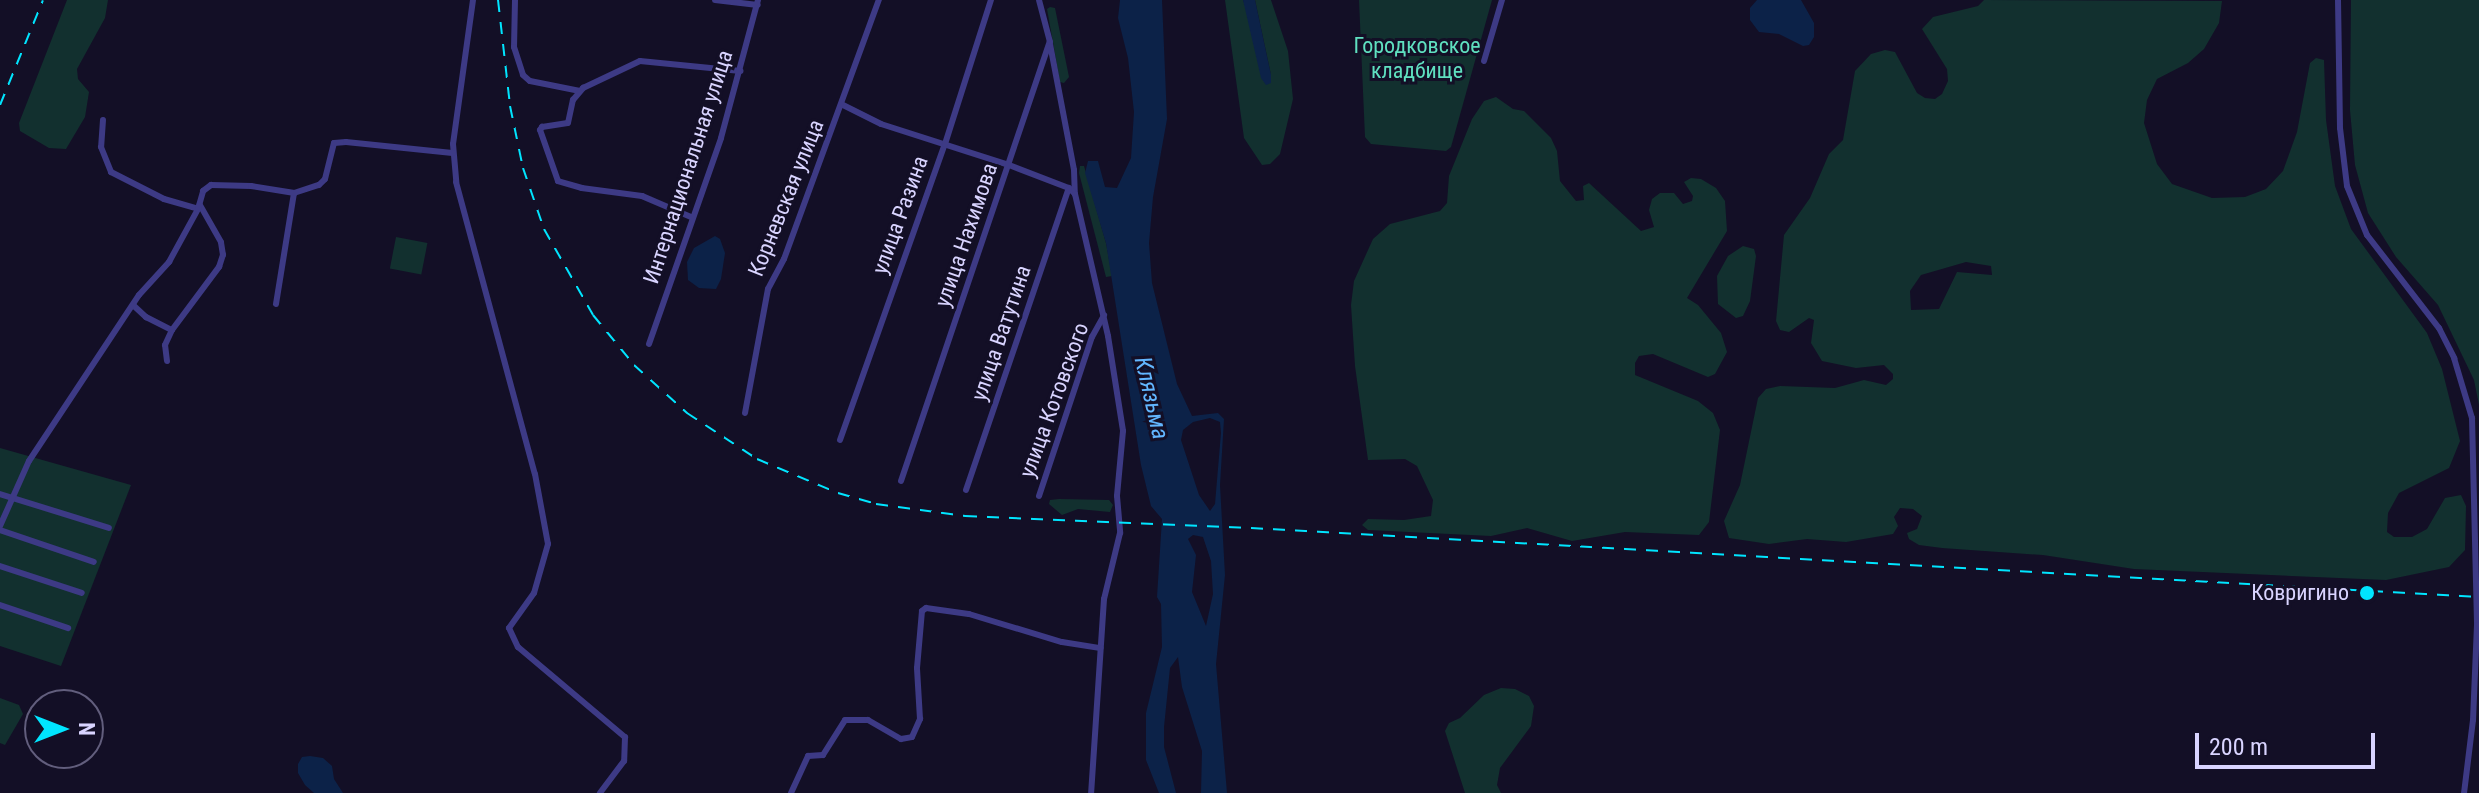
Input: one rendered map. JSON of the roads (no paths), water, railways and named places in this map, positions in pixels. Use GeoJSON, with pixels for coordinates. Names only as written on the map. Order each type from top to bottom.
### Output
{"type":"FeatureCollection","features":[{"type":"Feature","properties":{"kind":"street"},"geometry":{"type":"LineString","coordinates":[[473,0],[452,153],[456,182],[538,486],[547,533],[544,569],[534,593],[509,628],[518,647],[625,737],[624,761],[600,793]]}},
{"type":"Feature","properties":{"kind":"street"},"geometry":{"type":"LineString","coordinates":[[515,0],[514,47],[523,75],[530,81],[580,91]]}},
{"type":"Feature","properties":{"kind":"street"},"geometry":{"type":"LineString","coordinates":[[715,0],[758,2]]}},
{"type":"Feature","properties":{"kind":"street","name":"Корневская улица"},"geometry":{"type":"LineString","coordinates":[[745,413],[768,289],[781,268],[879,0]]}},
{"type":"Feature","properties":{"kind":"street","name":"улица Разина"},"geometry":{"type":"LineString","coordinates":[[840,440],[945,144],[991,0]]}},
{"type":"Feature","properties":{"kind":"street"},"geometry":{"type":"LineString","coordinates":[[1039,0],[1074,170],[1072,191],[1104,315],[1123,431],[1117,496],[1120,533],[1104,599],[1091,793]]}},
{"type":"Feature","properties":{"kind":"street"},"geometry":{"type":"LineString","coordinates":[[1484,61],[1502,0]]}},
{"type":"Feature","properties":{"kind":"street"},"geometry":{"type":"LineString","coordinates":[[2338,0],[2340,128],[2347,186],[2367,235],[2439,328],[2454,358],[2472,418],[2477,625],[2473,720],[2464,793]]}},
{"type":"Feature","properties":{"kind":"street","name":"Интернациональная улица"},"geometry":{"type":"LineString","coordinates":[[649,344],[721,138],[758,2]]}},
{"type":"Feature","properties":{"kind":"street","name":"улица Нахимова"},"geometry":{"type":"LineString","coordinates":[[901,481],[1050,42]]}},
{"type":"Feature","properties":{"kind":"street"},"geometry":{"type":"LineString","coordinates":[[691,217],[642,196],[570,186],[554,176],[540,130],[542,127],[568,123],[573,100],[580,91],[640,61],[741,71]]}},
{"type":"Feature","properties":{"kind":"street"},"geometry":{"type":"LineString","coordinates":[[843,105],[881,124],[1009,165],[1072,191]]}},
{"type":"Feature","properties":{"kind":"street"},"geometry":{"type":"LineString","coordinates":[[103,120],[101,147],[111,172],[164,199],[199,207],[221,242],[223,255],[219,267],[172,330],[165,345],[167,361]]}},
{"type":"Feature","properties":{"kind":"street"},"geometry":{"type":"LineString","coordinates":[[94,562],[0,528],[12,498],[48,430],[133,305],[169,262],[199,207],[203,191],[211,185],[251,186],[294,193],[319,185],[325,179],[334,143],[452,153]]}},
{"type":"Feature","properties":{"kind":"street","name":"улица Ватутина"},"geometry":{"type":"LineString","coordinates":[[966,490],[1072,191]]}},
{"type":"Feature","properties":{"kind":"street"},"geometry":{"type":"LineString","coordinates":[[276,304],[294,193]]}},
{"type":"Feature","properties":{"kind":"street"},"geometry":{"type":"LineString","coordinates":[[133,305],[146,317],[172,330]]}},
{"type":"Feature","properties":{"kind":"street","name":"улица Котовского"},"geometry":{"type":"LineString","coordinates":[[1039,496],[1092,337],[1104,315]]}},
{"type":"Feature","properties":{"kind":"street"},"geometry":{"type":"LineString","coordinates":[[0,494],[109,528]]}},
{"type":"Feature","properties":{"kind":"street"},"geometry":{"type":"LineString","coordinates":[[0,566],[82,593]]}},
{"type":"Feature","properties":{"kind":"street"},"geometry":{"type":"LineString","coordinates":[[0,605],[68,628]]}},
{"type":"Feature","properties":{"kind":"street"},"geometry":{"type":"LineString","coordinates":[[791,793],[808,756],[823,755],[845,720],[868,720],[901,739],[912,737],[920,719],[917,668],[922,611],[926,608],[969,614],[1062,642],[1101,648]]}},
{"type":"Feature","properties":{"kind":"water","name":"Клязьма"},"geometry":{"type":"Polygon","coordinates":[[[1120,0],[1162,0],[1167,119],[1153,197],[1149,243],[1152,283],[1177,384],[1192,416],[1218,413],[1224,419],[1220,485],[1225,575],[1216,664],[1227,793],[1201,793],[1202,751],[1182,687],[1178,657],[1170,668],[1164,727],[1164,747],[1176,793],[1159,793],[1146,760],[1146,713],[1162,647],[1161,604],[1157,597],[1162,519],[1151,506],[1141,465],[1106,243],[1085,173],[1088,161],[1098,161],[1105,187],[1117,188],[1131,158],[1134,112],[1128,58],[1118,18],[1120,0]],[[1210,418],[1193,422],[1183,430],[1181,440],[1199,495],[1210,511],[1215,504],[1221,433],[1220,422],[1210,418]],[[1193,535],[1188,539],[1196,555],[1192,592],[1206,626],[1213,594],[1211,561],[1203,537],[1193,535]]]}},
{"type":"Feature","properties":{"kind":"water"},"geometry":{"type":"Polygon","coordinates":[[[1243,0],[1255,0],[1271,75],[1271,83],[1266,85],[1261,78],[1243,0]]]}},
{"type":"Feature","properties":{"kind":"water"},"geometry":{"type":"Polygon","coordinates":[[[1757,0],[1801,0],[1814,23],[1814,37],[1809,45],[1803,46],[1779,34],[1759,32],[1750,20],[1750,8],[1757,0]]]}},
{"type":"Feature","properties":{"kind":"water"},"geometry":{"type":"Polygon","coordinates":[[[715,236],[720,239],[725,253],[721,279],[716,289],[699,288],[688,280],[687,262],[694,248],[715,236]]]}},
{"type":"Feature","properties":{"kind":"water"},"geometry":{"type":"Polygon","coordinates":[[[302,757],[323,758],[332,766],[334,779],[343,793],[314,793],[305,785],[298,773],[298,764],[302,757]]]}},
{"type":"Feature","properties":{"kind":"railway"},"geometry":{"type":"LineString","coordinates":[[0,105],[43,0]]}},
{"type":"Feature","properties":{"kind":"railway"},"geometry":{"type":"LineString","coordinates":[[498,0],[510,106],[523,168],[544,229],[593,315],[634,365],[687,413],[757,459],[838,493],[876,504],[965,516],[1251,528],[2479,597]]}},
{"type":"Feature","properties":{"kind":"place","name":"Ковригино"},"geometry":{"type":"Point","coordinates":[2367,593]}},
{"type":"Feature","properties":{"kind":"park label","name":"Городковское кладбище"},"geometry":{"type":"Point","coordinates":[1417,58]}}]}
